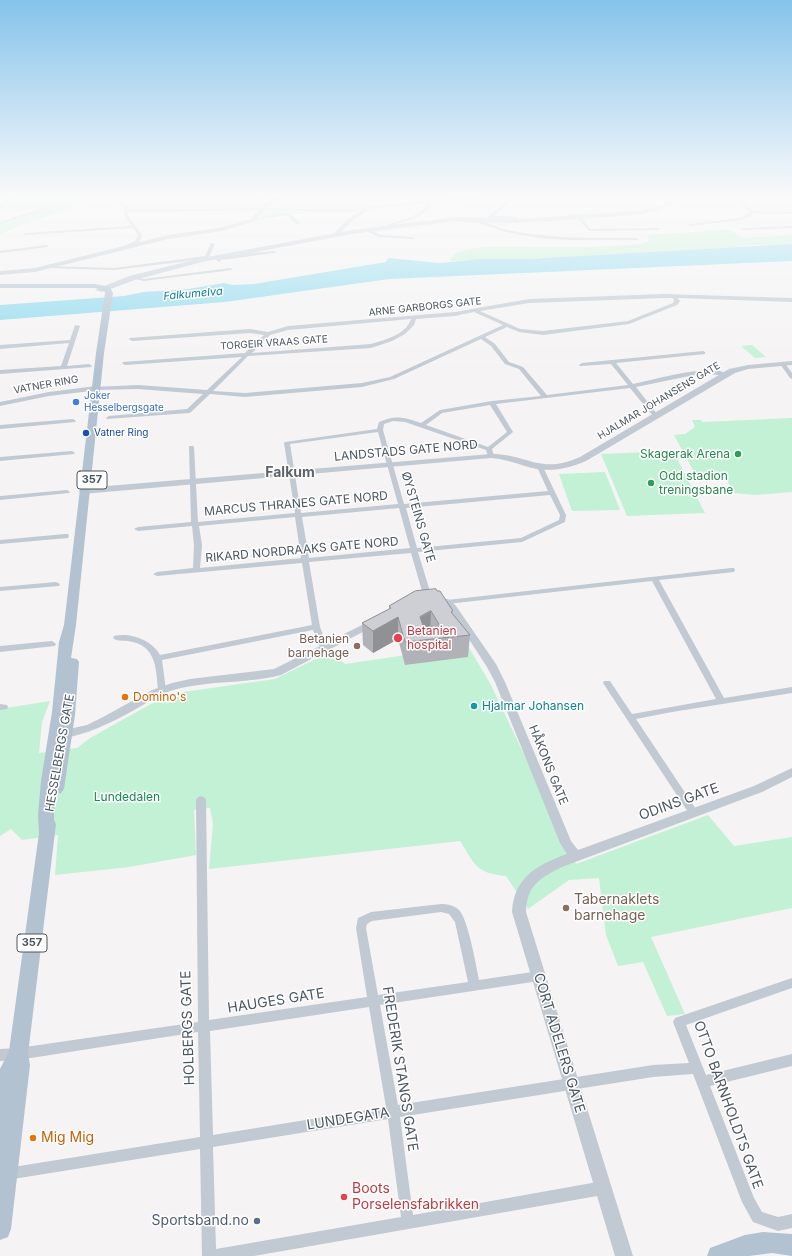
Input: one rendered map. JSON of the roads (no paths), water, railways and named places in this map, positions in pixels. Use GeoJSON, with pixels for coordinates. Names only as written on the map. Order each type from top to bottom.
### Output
{"type":"FeatureCollection","features":[{"type":"Feature","properties":{"kind":"main road"},"geometry":{"type":"LineString","coordinates":[[0,290],[104,292],[132,278],[208,258],[239,255]]}},
{"type":"Feature","properties":{"kind":"main road"},"geometry":{"type":"LineString","coordinates":[[0,286],[87,286],[104,292]]}},
{"type":"Feature","properties":{"kind":"main road","name":"HESSELBERGS GATE"},"geometry":{"type":"LineString","coordinates":[[0,1129],[10,1067],[9,1054],[46,832],[45,812],[72,681],[70,626],[99,388],[100,353],[106,317],[104,292]]}},
{"type":"Feature","properties":{"kind":"main road","name":"HESSELBERGS GATE"},"geometry":{"type":"LineString","coordinates":[[0,1229],[3,1174],[20,1065],[9,1054]]}},
{"type":"Feature","properties":{"kind":"main road"},"geometry":{"type":"LineString","coordinates":[[718,1256],[747,1245],[760,1242],[792,1245]]}},
{"type":"Feature","properties":{"kind":"street"},"geometry":{"type":"LineString","coordinates":[[0,273],[48,267],[100,255]]}},
{"type":"Feature","properties":{"kind":"street"},"geometry":{"type":"LineString","coordinates":[[48,267],[114,269],[208,258],[209,255]]}},
{"type":"Feature","properties":{"kind":"street"},"geometry":{"type":"LineString","coordinates":[[219,261],[217,259],[242,255]]}},
{"type":"Feature","properties":{"kind":"street"},"geometry":{"type":"LineString","coordinates":[[132,278],[144,280],[230,269]]}},
{"type":"Feature","properties":{"kind":"street"},"geometry":{"type":"LineString","coordinates":[[477,312],[519,330],[534,333],[618,325],[675,304],[677,301],[675,296]]}},
{"type":"Feature","properties":{"kind":"street","name":"ARNE GARBORGS GATE"},"geometry":{"type":"LineString","coordinates":[[132,339],[250,331],[268,334],[288,328],[477,312],[508,304],[529,301],[675,296],[792,300]]}},
{"type":"Feature","properties":{"kind":"street","name":"TORGEIR VRAAS GATE"},"geometry":{"type":"LineString","coordinates":[[125,363],[371,346],[406,331],[412,326],[414,318]]}},
{"type":"Feature","properties":{"kind":"street"},"geometry":{"type":"LineString","coordinates":[[99,388],[138,387],[206,393],[257,395],[362,385],[392,378],[507,325]]}},
{"type":"Feature","properties":{"kind":"street"},"geometry":{"type":"LineString","coordinates":[[64,367],[77,326]]}},
{"type":"Feature","properties":{"kind":"street"},"geometry":{"type":"LineString","coordinates":[[109,418],[184,412],[193,408],[206,393],[268,334]]}},
{"type":"Feature","properties":{"kind":"street"},"geometry":{"type":"LineString","coordinates":[[24,336],[25,345]]}},
{"type":"Feature","properties":{"kind":"street"},"geometry":{"type":"LineString","coordinates":[[482,337],[493,345],[508,363],[521,368],[545,396]]}},
{"type":"Feature","properties":{"kind":"street"},"geometry":{"type":"LineString","coordinates":[[0,347],[72,341]]}},
{"type":"Feature","properties":{"kind":"street"},"geometry":{"type":"LineString","coordinates":[[582,365],[703,353]]}},
{"type":"Feature","properties":{"kind":"street"},"geometry":{"type":"LineString","coordinates":[[613,363],[655,415]]}},
{"type":"Feature","properties":{"kind":"street","name":"HJALMAR JOHANSENS GATE"},"geometry":{"type":"LineString","coordinates":[[540,467],[570,465],[724,374],[748,367],[792,363]]}},
{"type":"Feature","properties":{"kind":"street"},"geometry":{"type":"LineString","coordinates":[[782,364],[792,377]]}},
{"type":"Feature","properties":{"kind":"street"},"geometry":{"type":"LineString","coordinates":[[0,372],[89,366]]}},
{"type":"Feature","properties":{"kind":"street"},"geometry":{"type":"LineString","coordinates":[[422,425],[440,412],[492,403],[632,386],[704,371],[724,374]]}},
{"type":"Feature","properties":{"kind":"street","name":"VATNER RING"},"geometry":{"type":"LineString","coordinates":[[0,404],[49,394],[99,388]]}},
{"type":"Feature","properties":{"kind":"street"},"geometry":{"type":"LineString","coordinates":[[490,452],[510,432],[492,403]]}},
{"type":"Feature","properties":{"kind":"street"},"geometry":{"type":"LineString","coordinates":[[324,648],[316,627],[286,443],[380,430],[381,423],[392,418],[406,420],[490,452],[509,456],[540,467],[551,493]]}},
{"type":"Feature","properties":{"kind":"street"},"geometry":{"type":"LineString","coordinates":[[0,427],[73,421]]}},
{"type":"Feature","properties":{"kind":"street","name":"ØYSTEINS GATE"},"geometry":{"type":"LineString","coordinates":[[380,430],[415,551],[424,599]]}},
{"type":"Feature","properties":{"kind":"street"},"geometry":{"type":"LineString","coordinates":[[191,447],[195,524],[197,528],[199,552],[196,571]]}},
{"type":"Feature","properties":{"kind":"street","name":"LANDSTADS GATE NORD"},"geometry":{"type":"LineString","coordinates":[[87,491],[390,465],[490,452]]}},
{"type":"Feature","properties":{"kind":"street"},"geometry":{"type":"LineString","coordinates":[[0,459],[72,453]]}},
{"type":"Feature","properties":{"kind":"street"},"geometry":{"type":"LineString","coordinates":[[0,498],[67,492]]}},
{"type":"Feature","properties":{"kind":"street","name":"MARCUS THRANES GATE NORD"},"geometry":{"type":"LineString","coordinates":[[138,528],[551,493]]}},
{"type":"Feature","properties":{"kind":"street","name":"RIKARD NORDRAAKS GATE NORD"},"geometry":{"type":"LineString","coordinates":[[157,574],[522,540],[563,521],[563,515],[551,493]]}},
{"type":"Feature","properties":{"kind":"street"},"geometry":{"type":"LineString","coordinates":[[0,542],[65,536]]}},
{"type":"Feature","properties":{"kind":"street"},"geometry":{"type":"LineString","coordinates":[[424,599],[446,602],[731,570]]}},
{"type":"Feature","properties":{"kind":"street"},"geometry":{"type":"LineString","coordinates":[[654,578],[721,701]]}},
{"type":"Feature","properties":{"kind":"street"},"geometry":{"type":"LineString","coordinates":[[0,589],[56,584]]}},
{"type":"Feature","properties":{"kind":"street","name":"HÅKONS GATE"},"geometry":{"type":"LineString","coordinates":[[446,602],[453,608],[492,666],[566,843],[574,856]]}},
{"type":"Feature","properties":{"kind":"street"},"geometry":{"type":"LineString","coordinates":[[59,742],[92,728],[162,690],[194,683],[264,675],[277,672],[380,619]]}},
{"type":"Feature","properties":{"kind":"street"},"geometry":{"type":"LineString","coordinates":[[158,658],[189,654],[316,627]]}},
{"type":"Feature","properties":{"kind":"street"},"geometry":{"type":"LineString","coordinates":[[117,638],[129,638],[148,646],[158,658],[162,690]]}},
{"type":"Feature","properties":{"kind":"street"},"geometry":{"type":"LineString","coordinates":[[0,649],[52,644]]}},
{"type":"Feature","properties":{"kind":"street"},"geometry":{"type":"LineString","coordinates":[[607,683],[693,812]]}},
{"type":"Feature","properties":{"kind":"street"},"geometry":{"type":"LineString","coordinates":[[631,718],[721,701],[792,690]]}},
{"type":"Feature","properties":{"kind":"street","name":"ODINS GATE"},"geometry":{"type":"LineString","coordinates":[[574,856],[758,788],[792,772]]}},
{"type":"Feature","properties":{"kind":"street","name":"HOLBERGS GATE"},"geometry":{"type":"LineString","coordinates":[[201,800],[202,992],[205,1026],[210,1256]]}},
{"type":"Feature","properties":{"kind":"street","name":"CORT ADELERS GATE"},"geometry":{"type":"LineString","coordinates":[[574,856],[538,874],[523,888],[518,900],[519,912],[624,1256]]}},
{"type":"Feature","properties":{"kind":"street","name":"FREDERIK STANGS GATE"},"geometry":{"type":"LineString","coordinates":[[408,1223],[393,1112],[361,928],[362,921],[371,917],[450,908],[456,913],[460,922],[476,986]]}},
{"type":"Feature","properties":{"kind":"street","name":"HAUGES GATE"},"geometry":{"type":"LineString","coordinates":[[9,1054],[539,976]]}},
{"type":"Feature","properties":{"kind":"street","name":"OTTO BARNHOLDTS GATE"},"geometry":{"type":"LineString","coordinates":[[792,983],[679,1022],[749,1202],[758,1217],[778,1224],[792,1221]]}},
{"type":"Feature","properties":{"kind":"street"},"geometry":{"type":"LineString","coordinates":[[702,1082],[792,1060]]}},
{"type":"Feature","properties":{"kind":"street","name":"LUNDEGATA"},"geometry":{"type":"LineString","coordinates":[[3,1174],[571,1083],[653,1071],[697,1068]]}},
{"type":"Feature","properties":{"kind":"street"},"geometry":{"type":"LineString","coordinates":[[215,1256],[603,1188]]}},
{"type":"Feature","properties":{"kind":"water","name":"Falkumelva"},"geometry":{"type":"Polygon","coordinates":[[[607,255],[792,255],[792,261],[389,279],[225,302],[0,320],[0,305],[124,296],[144,292],[188,289],[224,283],[233,285],[254,284],[386,262],[388,258],[440,263],[481,259],[530,259],[607,255]]]}},
{"type":"Feature","properties":{"kind":"place","name":"Joker Hesselbergsgate"},"geometry":{"type":"Point","coordinates":[76,402]}},
{"type":"Feature","properties":{"kind":"place","name":"Vatner Ring"},"geometry":{"type":"Point","coordinates":[86,433]}},
{"type":"Feature","properties":{"kind":"place","name":"Skagerak Arena"},"geometry":{"type":"Point","coordinates":[738,454]}},
{"type":"Feature","properties":{"kind":"place","name":"Odd stadion treningsbane"},"geometry":{"type":"Point","coordinates":[651,483]}},
{"type":"Feature","properties":{"kind":"place","name":"Betanien hospital"},"geometry":{"type":"Point","coordinates":[398,638]}},
{"type":"Feature","properties":{"kind":"place","name":"Betanien barnehage"},"geometry":{"type":"Point","coordinates":[357,646]}},
{"type":"Feature","properties":{"kind":"place","name":"Domino's"},"geometry":{"type":"Point","coordinates":[125,697]}},
{"type":"Feature","properties":{"kind":"place","name":"Hjalmar Johansen"},"geometry":{"type":"Point","coordinates":[474,706]}},
{"type":"Feature","properties":{"kind":"place","name":"Tabernaklets barnehage"},"geometry":{"type":"Point","coordinates":[566,908]}},
{"type":"Feature","properties":{"kind":"place","name":"Mig Mig"},"geometry":{"type":"Point","coordinates":[33,1138]}},
{"type":"Feature","properties":{"kind":"place","name":"Boots Porselensfabrikken"},"geometry":{"type":"Point","coordinates":[344,1197]}},
{"type":"Feature","properties":{"kind":"place","name":"Sportsband.no"},"geometry":{"type":"Point","coordinates":[257,1221]}},
{"type":"Feature","properties":{"kind":"district","name":"Falkum"},"geometry":{"type":"Point","coordinates":[290,473]}},
{"type":"Feature","properties":{"kind":"park label","name":"Lundedalen"},"geometry":{"type":"Point","coordinates":[127,797]}}]}
